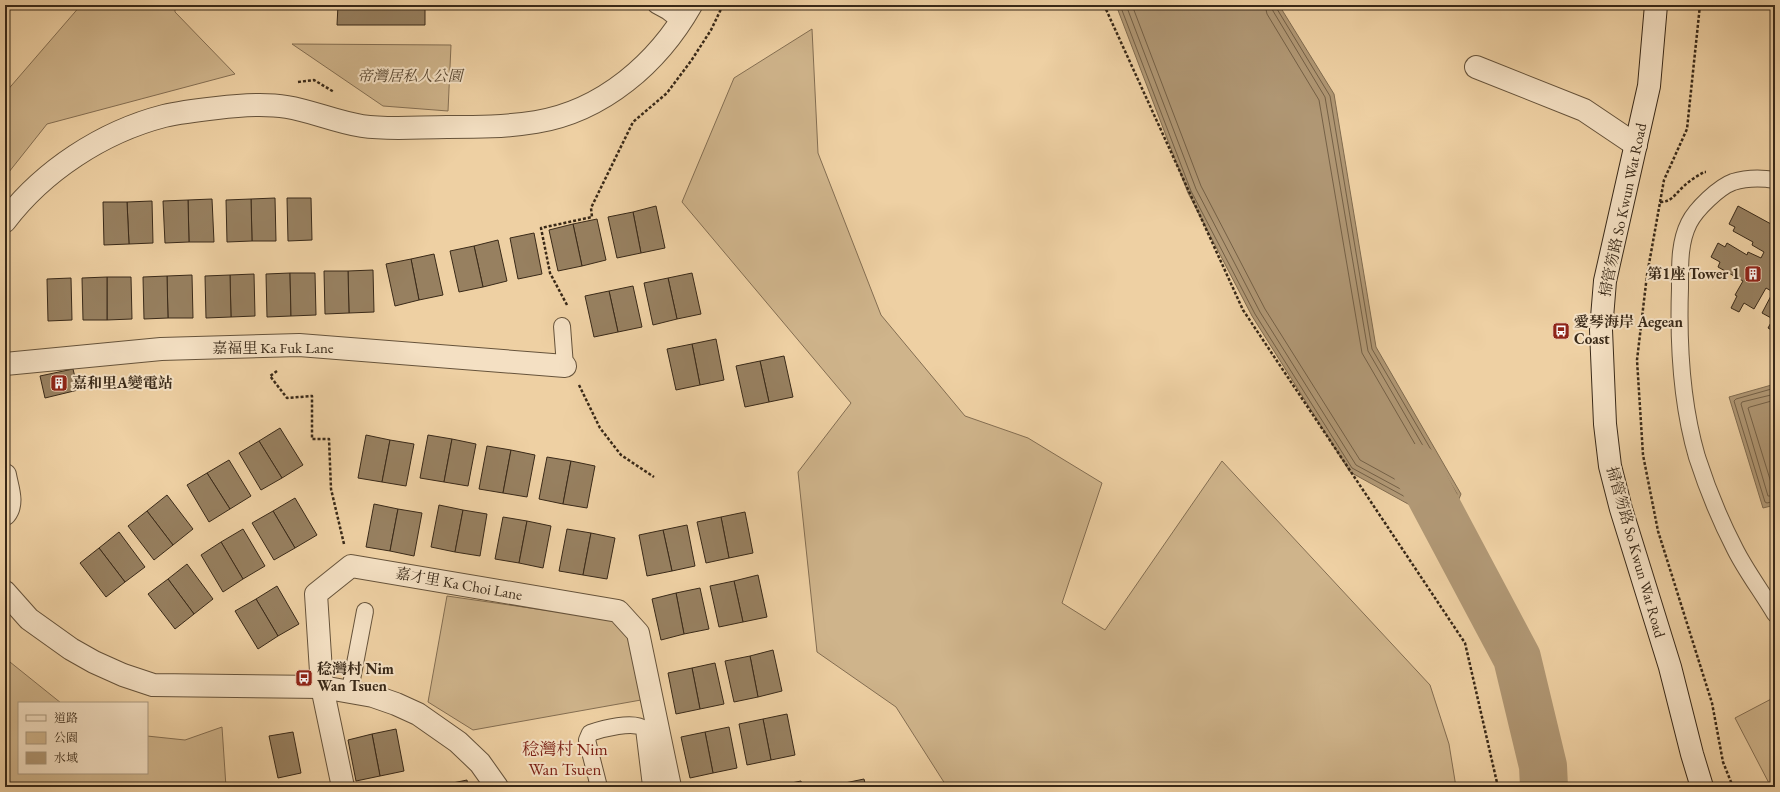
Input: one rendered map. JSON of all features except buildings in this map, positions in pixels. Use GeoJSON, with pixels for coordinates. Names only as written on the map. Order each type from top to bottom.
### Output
{"type":"FeatureCollection","features":[{"type":"Feature","properties":{"kind":"street","name":"掃管笏路 So Kwun Wat Road"},"geometry":{"type":"LineString","coordinates":[[1656,5],[1649,86],[1605,282],[1601,330],[1605,424],[1610,466],[1621,509],[1670,667],[1702,787]]}},
{"type":"Feature","properties":{"kind":"street"},"geometry":{"type":"LineString","coordinates":[[5,222],[24,199],[45,179],[93,145],[116,133],[140,124],[185,112],[239,105],[286,106],[355,125],[378,128],[499,127],[538,122],[558,117],[580,109],[617,89],[646,65],[686,13]]}},
{"type":"Feature","properties":{"kind":"street"},"geometry":{"type":"LineString","coordinates":[[1476,67],[1584,110],[1636,144]]}},
{"type":"Feature","properties":{"kind":"street","name":"嘉福里 Ka Fuk Lane"},"geometry":{"type":"LineString","coordinates":[[5,364],[161,349],[299,345],[565,366]]}},
{"type":"Feature","properties":{"kind":"street"},"geometry":{"type":"LineString","coordinates":[[5,475],[10,499],[9,506],[5,514]]}},
{"type":"Feature","properties":{"kind":"street"},"geometry":{"type":"LineString","coordinates":[[343,787],[322,687],[316,594],[351,566]]}},
{"type":"Feature","properties":{"kind":"street","name":"嘉才里 Ka Choi Lane"},"geometry":{"type":"LineString","coordinates":[[351,566],[618,611],[638,632],[670,787]]}},
{"type":"Feature","properties":{"kind":"street"},"geometry":{"type":"LineString","coordinates":[[5,592],[29,619],[71,649],[94,662],[123,675],[153,685],[322,687],[350,690],[396,704],[418,714],[458,742],[480,763],[497,787]]}},
{"type":"Feature","properties":{"kind":"lane"},"geometry":{"type":"LineString","coordinates":[[656,5],[667,11],[686,13]]}},
{"type":"Feature","properties":{"kind":"lane"},"geometry":{"type":"LineString","coordinates":[[1775,180],[1762,178],[1733,182],[1713,196],[1693,217],[1683,239],[1680,254],[1679,313],[1680,372],[1687,417],[1697,457],[1714,503],[1735,550],[1775,614]]}},
{"type":"Feature","properties":{"kind":"lane"},"geometry":{"type":"LineString","coordinates":[[562,326],[565,366]]}},
{"type":"Feature","properties":{"kind":"lane"},"geometry":{"type":"LineString","coordinates":[[350,690],[365,611]]}},
{"type":"Feature","properties":{"kind":"lane"},"geometry":{"type":"LineString","coordinates":[[599,787],[587,740],[590,733],[633,724],[640,725],[644,728],[651,786],[653,787]]}},
{"type":"Feature","properties":{"kind":"path"},"geometry":{"type":"LineString","coordinates":[[562,326],[571,325],[567,302],[550,273],[541,228],[592,217],[591,208],[633,122],[667,93],[691,62],[711,30],[723,5]]}},
{"type":"Feature","properties":{"kind":"path"},"geometry":{"type":"LineString","coordinates":[[1104,5],[1244,310],[1465,643],[1498,787]]}},
{"type":"Feature","properties":{"kind":"path"},"geometry":{"type":"LineString","coordinates":[[270,376],[287,398],[312,396],[312,439],[330,439],[331,489],[341,534],[351,566]]}},
{"type":"Feature","properties":{"kind":"path"},"geometry":{"type":"LineString","coordinates":[[582,390],[600,428],[621,455],[654,477]]}},
{"type":"Feature","properties":{"kind":"green space"},"geometry":{"type":"Polygon","coordinates":[[[81,5],[175,5],[175,12],[235,74],[47,124],[5,177],[5,93],[81,5]]]}},
{"type":"Feature","properties":{"kind":"green space"},"geometry":{"type":"Polygon","coordinates":[[[812,29],[818,153],[881,315],[965,416],[1028,438],[1102,483],[1062,603],[1105,630],[1222,461],[1430,685],[1449,744],[1456,787],[947,787],[896,707],[817,652],[798,472],[851,403],[682,202],[734,78],[812,29]]]}},
{"type":"Feature","properties":{"kind":"green space","name":"帝灣居私人公園"},"geometry":{"type":"Polygon","coordinates":[[[292,44],[451,45],[448,111],[383,106],[292,44]]]}},
{"type":"Feature","properties":{"kind":"green space"},"geometry":{"type":"Polygon","coordinates":[[[447,596],[613,620],[631,637],[641,700],[473,730],[428,702],[447,596]]]}},
{"type":"Feature","properties":{"kind":"green space"},"geometry":{"type":"Polygon","coordinates":[[[5,658],[60,702],[18,702],[18,774],[148,774],[148,736],[185,740],[222,727],[226,787],[5,787],[5,658]]]}},
{"type":"Feature","properties":{"kind":"green space"},"geometry":{"type":"Polygon","coordinates":[[[1775,697],[1775,787],[1771,787],[1735,718],[1775,697]]]}},
{"type":"Feature","properties":{"kind":"water"},"geometry":{"type":"Polygon","coordinates":[[[1116,5],[1279,5],[1334,94],[1376,347],[1461,494],[1448,526],[1350,472],[1252,316],[1188,193],[1116,5]]]}},
{"type":"Feature","properties":{"kind":"water"},"geometry":{"type":"Polygon","coordinates":[[[1775,384],[1775,505],[1763,508],[1729,397],[1775,384]]]}},
{"type":"Feature","properties":{"kind":"waterway"},"geometry":{"type":"LineString","coordinates":[[1416,468],[1517,658],[1543,766],[1544,787]]}},
{"type":"Feature","properties":{"kind":"place","name":"第1座 Tower 1"},"geometry":{"type":"Point","coordinates":[1753,274]}},
{"type":"Feature","properties":{"kind":"place","name":"愛琴海岸 Aegean Coast"},"geometry":{"type":"Point","coordinates":[1561,331]}},
{"type":"Feature","properties":{"kind":"place","name":"嘉和里A變電站"},"geometry":{"type":"Point","coordinates":[59,383]}},
{"type":"Feature","properties":{"kind":"place","name":"稔灣村 Nim Wan Tsuen"},"geometry":{"type":"Point","coordinates":[304,678]}},
{"type":"Feature","properties":{"kind":"district","name":"稔灣村 Nim Wan Tsuen"},"geometry":{"type":"Point","coordinates":[565,759]}}]}
